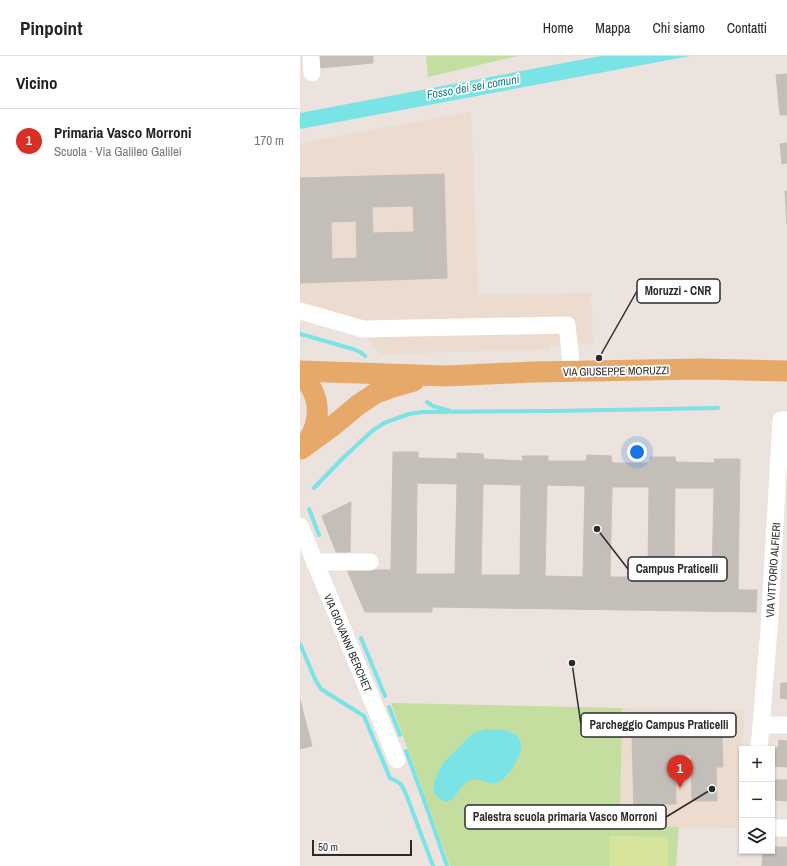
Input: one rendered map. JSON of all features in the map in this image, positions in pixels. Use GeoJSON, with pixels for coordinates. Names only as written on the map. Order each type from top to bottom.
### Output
{"type":"FeatureCollection","features":[{"type":"Feature","properties":{"kind":"main road","name":"VIA GIUSEPPE MORUZZI"},"geometry":{"type":"LineString","coordinates":[[300,372],[446,376],[533,372],[701,369],[787,370]]}},
{"type":"Feature","properties":{"kind":"main road"},"geometry":{"type":"LineString","coordinates":[[300,372],[312,389],[318,409],[316,422],[312,433],[300,449]]}},
{"type":"Feature","properties":{"kind":"main road","name":"VIA GIUSEPPE MORUZZI"},"geometry":{"type":"LineString","coordinates":[[300,449],[376,393],[411,382],[446,376]]}},
{"type":"Feature","properties":{"kind":"street"},"geometry":{"type":"LineString","coordinates":[[311,56],[312,73]]}},
{"type":"Feature","properties":{"kind":"street"},"geometry":{"type":"LineString","coordinates":[[300,311],[363,329],[567,324],[572,372]]}},
{"type":"Feature","properties":{"kind":"street","name":"VIA VITTORIO ALFIERI"},"geometry":{"type":"LineString","coordinates":[[761,725],[769,629],[781,420],[787,420]]}},
{"type":"Feature","properties":{"kind":"street","name":"VIA GIOVANNI BERCHET"},"geometry":{"type":"LineString","coordinates":[[300,526],[397,760]]}},
{"type":"Feature","properties":{"kind":"street"},"geometry":{"type":"LineString","coordinates":[[314,562],[370,562]]}},
{"type":"Feature","properties":{"kind":"street"},"geometry":{"type":"LineString","coordinates":[[760,746],[761,725],[787,725]]}},
{"type":"Feature","properties":{"kind":"street"},"geometry":{"type":"LineString","coordinates":[[775,828],[787,828]]}},
{"type":"Feature","properties":{"kind":"shaded area"},"geometry":{"type":"Polygon","coordinates":[[[471,112],[478,295],[591,293],[593,344],[550,345],[550,349],[381,354],[366,337],[300,318],[300,143],[471,112]]]}},
{"type":"Feature","properties":{"kind":"shaded area"},"geometry":{"type":"Polygon","coordinates":[[[622,708],[744,710],[743,746],[739,746],[739,791],[736,828],[620,825],[622,708]]]}},
{"type":"Feature","properties":{"kind":"green space"},"geometry":{"type":"Polygon","coordinates":[[[426,56],[518,56],[428,77],[426,56]]]}},
{"type":"Feature","properties":{"kind":"green space"},"geometry":{"type":"Polygon","coordinates":[[[391,703],[622,708],[620,824],[679,827],[676,866],[450,866],[391,703]]]}},
{"type":"Feature","properties":{"kind":"green space"},"geometry":{"type":"Polygon","coordinates":[[[609,836],[668,837],[668,866],[609,866],[609,836]]]}},
{"type":"Feature","properties":{"kind":"water","name":"Fosso dei sei comuni"},"geometry":{"type":"Polygon","coordinates":[[[601,56],[690,56],[300,129],[300,113],[601,56]]]}},
{"type":"Feature","properties":{"kind":"water"},"geometry":{"type":"Polygon","coordinates":[[[485,729],[504,730],[517,735],[521,743],[521,748],[513,767],[499,782],[490,783],[477,779],[469,781],[460,788],[454,798],[446,801],[441,799],[434,793],[434,784],[437,774],[444,762],[472,734],[485,729]]]}},
{"type":"Feature","properties":{"kind":"building"},"geometry":{"type":"Polygon","coordinates":[[[318,56],[373,56],[373,63],[320,68],[318,56]]]}},
{"type":"Feature","properties":{"kind":"building"},"geometry":{"type":"Polygon","coordinates":[[[787,74],[787,115],[780,115],[776,75],[787,74]]]}},
{"type":"Feature","properties":{"kind":"building"},"geometry":{"type":"Polygon","coordinates":[[[787,143],[787,163],[782,164],[780,144],[787,143]]]}},
{"type":"Feature","properties":{"kind":"building"},"geometry":{"type":"Polygon","coordinates":[[[444,174],[447,278],[300,283],[300,178],[444,174]],[[413,206],[372,207],[373,233],[414,232],[413,206]],[[356,221],[331,222],[332,259],[357,258],[356,221]]]}},
{"type":"Feature","properties":{"kind":"building"},"geometry":{"type":"Polygon","coordinates":[[[785,191],[787,191],[787,224],[785,191]]]}},
{"type":"Feature","properties":{"kind":"building"},"geometry":{"type":"Polygon","coordinates":[[[393,452],[418,452],[418,458],[457,459],[457,453],[483,454],[484,459],[523,461],[522,456],[548,456],[548,461],[586,461],[587,455],[611,456],[612,463],[650,463],[650,457],[675,457],[676,462],[715,463],[714,459],[740,459],[738,590],[757,590],[756,612],[432,607],[432,612],[365,612],[347,570],[391,570],[393,452]],[[417,483],[416,574],[455,574],[457,484],[417,483]],[[483,484],[481,575],[520,575],[521,485],[483,484]],[[547,485],[545,576],[583,577],[585,486],[547,485]],[[612,487],[610,577],[648,577],[649,487],[612,487]],[[675,488],[674,578],[712,579],[714,488],[675,488]]]}},
{"type":"Feature","properties":{"kind":"building"},"geometry":{"type":"Polygon","coordinates":[[[351,502],[350,552],[336,552],[322,516],[351,502]]]}},
{"type":"Feature","properties":{"kind":"building"},"geometry":{"type":"Polygon","coordinates":[[[781,683],[787,683],[787,699],[780,698],[781,683]]]}},
{"type":"Feature","properties":{"kind":"building"},"geometry":{"type":"Polygon","coordinates":[[[300,700],[312,746],[300,749],[300,700]]]}},
{"type":"Feature","properties":{"kind":"building"},"geometry":{"type":"Polygon","coordinates":[[[696,730],[697,738],[722,737],[723,767],[716,767],[717,801],[692,801],[691,755],[675,755],[676,804],[651,804],[651,810],[634,811],[632,734],[657,733],[657,731],[696,730]]]}},
{"type":"Feature","properties":{"kind":"building"},"geometry":{"type":"Polygon","coordinates":[[[779,740],[787,741],[787,767],[775,766],[775,748],[778,748],[779,740]]]}},
{"type":"Feature","properties":{"kind":"building"},"geometry":{"type":"Polygon","coordinates":[[[775,780],[787,780],[787,801],[775,800],[775,780]]]}},
{"type":"Feature","properties":{"kind":"building"},"geometry":{"type":"Polygon","coordinates":[[[775,847],[787,847],[787,866],[762,866],[763,854],[775,854],[775,847]]]}},
{"type":"Feature","properties":{"kind":"waterway"},"geometry":{"type":"LineString","coordinates":[[300,334],[353,349],[365,356]]}},
{"type":"Feature","properties":{"kind":"waterway"},"geometry":{"type":"LineString","coordinates":[[427,402],[433,406],[450,411]]}},
{"type":"Feature","properties":{"kind":"waterway"},"geometry":{"type":"LineString","coordinates":[[314,488],[372,431],[384,423],[409,414],[422,412],[718,408]]}},
{"type":"Feature","properties":{"kind":"waterway"},"geometry":{"type":"LineString","coordinates":[[309,509],[319,535]]}},
{"type":"Feature","properties":{"kind":"waterway"},"geometry":{"type":"LineString","coordinates":[[361,638],[385,696]]}},
{"type":"Feature","properties":{"kind":"waterway"},"geometry":{"type":"LineString","coordinates":[[300,644],[315,679],[321,689],[364,716],[390,778],[402,785],[433,866]]}},
{"type":"Feature","properties":{"kind":"waterway"},"geometry":{"type":"LineString","coordinates":[[389,707],[400,735]]}},
{"type":"Feature","properties":{"kind":"waterway"},"geometry":{"type":"LineString","coordinates":[[406,751],[447,866]]}},
{"type":"Feature","properties":{"kind":"place","name":"Moruzzi - CNR"},"geometry":{"type":"Point","coordinates":[599,358]}},
{"type":"Feature","properties":{"kind":"place","name":"Campus Praticelli"},"geometry":{"type":"Point","coordinates":[597,529]}},
{"type":"Feature","properties":{"kind":"place","name":"Parcheggio Campus Praticelli"},"geometry":{"type":"Point","coordinates":[572,663]}},
{"type":"Feature","properties":{"kind":"place","name":"Primaria Vasco Morroni"},"geometry":{"type":"Point","coordinates":[680,788]}},
{"type":"Feature","properties":{"kind":"place","name":"Palestra scuola primaria Vasco Morroni"},"geometry":{"type":"Point","coordinates":[712,789]}}]}
